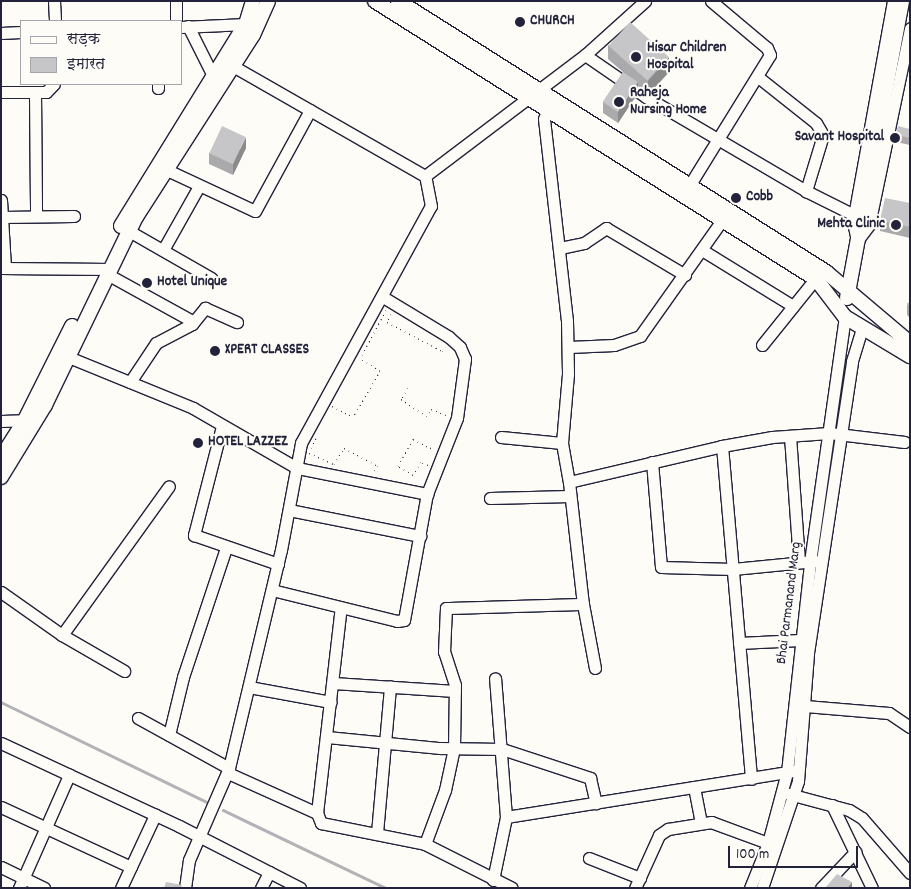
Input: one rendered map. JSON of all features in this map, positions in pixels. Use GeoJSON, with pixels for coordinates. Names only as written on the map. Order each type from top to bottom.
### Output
{"type":"FeatureCollection","features":[{"type":"Feature","properties":{"kind":"main road"},"geometry":{"type":"LineString","coordinates":[[375,1],[689,186],[826,272],[910,343]]}},
{"type":"Feature","properties":{"kind":"main road"},"geometry":{"type":"LineString","coordinates":[[398,1],[532,94]]}},
{"type":"Feature","properties":{"kind":"main road"},"geometry":{"type":"LineString","coordinates":[[106,271],[131,207],[247,23],[263,2]]}},
{"type":"Feature","properties":{"kind":"main road"},"geometry":{"type":"LineString","coordinates":[[1,477],[106,271],[167,170],[234,66],[263,2]]}},
{"type":"Feature","properties":{"kind":"main road"},"geometry":{"type":"LineString","coordinates":[[845,317],[847,290],[897,37],[893,2]]}},
{"type":"Feature","properties":{"kind":"main road"},"geometry":{"type":"LineString","coordinates":[[550,105],[722,220],[815,279],[845,317],[862,329],[910,356]]}},
{"type":"Feature","properties":{"kind":"main road"},"geometry":{"type":"LineString","coordinates":[[1,458],[31,420]]}},
{"type":"Feature","properties":{"kind":"street"},"geometry":{"type":"LineString","coordinates":[[54,1],[55,20]]}},
{"type":"Feature","properties":{"kind":"street"},"geometry":{"type":"LineString","coordinates":[[176,1],[176,20]]}},
{"type":"Feature","properties":{"kind":"street"},"geometry":{"type":"LineString","coordinates":[[425,176],[584,55],[645,1]]}},
{"type":"Feature","properties":{"kind":"street"},"geometry":{"type":"LineString","coordinates":[[689,186],[720,141],[758,77],[769,52],[711,1]]}},
{"type":"Feature","properties":{"kind":"street"},"geometry":{"type":"LineString","coordinates":[[893,2],[854,215],[853,229],[857,241],[866,231],[877,204],[905,74],[910,28]]}},
{"type":"Feature","properties":{"kind":"street"},"geometry":{"type":"LineString","coordinates":[[214,78],[185,26],[247,23]]}},
{"type":"Feature","properties":{"kind":"street"},"geometry":{"type":"LineString","coordinates":[[1,33],[20,32]]}},
{"type":"Feature","properties":{"kind":"street"},"geometry":{"type":"LineString","coordinates":[[584,55],[646,97],[720,141],[806,191],[854,215]]}},
{"type":"Feature","properties":{"kind":"street"},"geometry":{"type":"LineString","coordinates":[[185,888],[189,860],[229,771],[278,564],[297,468],[298,453],[307,431],[432,206],[425,176],[234,66]]}},
{"type":"Feature","properties":{"kind":"street"},"geometry":{"type":"LineString","coordinates":[[758,77],[816,123],[823,135],[806,191]]}},
{"type":"Feature","properties":{"kind":"street"},"geometry":{"type":"LineString","coordinates":[[1,92],[50,90],[53,85]]}},
{"type":"Feature","properties":{"kind":"street"},"geometry":{"type":"LineString","coordinates":[[35,92],[36,216]]}},
{"type":"Feature","properties":{"kind":"street"},"geometry":{"type":"LineString","coordinates":[[550,105],[545,137],[560,248],[569,347],[562,443],[569,482],[583,604],[595,668]]}},
{"type":"Feature","properties":{"kind":"street"},"geometry":{"type":"LineString","coordinates":[[167,170],[255,211],[310,110]]}},
{"type":"Feature","properties":{"kind":"street"},"geometry":{"type":"LineString","coordinates":[[163,250],[199,186]]}},
{"type":"Feature","properties":{"kind":"street"},"geometry":{"type":"LineString","coordinates":[[1,200],[3,268],[106,271],[194,322]]}},
{"type":"Feature","properties":{"kind":"street"},"geometry":{"type":"LineString","coordinates":[[2,224],[36,216],[74,216]]}},
{"type":"Feature","properties":{"kind":"street"},"geometry":{"type":"LineString","coordinates":[[569,347],[614,345],[640,336],[722,220]]}},
{"type":"Feature","properties":{"kind":"street"},"geometry":{"type":"LineString","coordinates":[[560,248],[584,243],[606,228],[684,275]]}},
{"type":"Feature","properties":{"kind":"street"},"geometry":{"type":"LineString","coordinates":[[129,231],[211,278]]}},
{"type":"Feature","properties":{"kind":"street"},"geometry":{"type":"LineString","coordinates":[[702,250],[793,306]]}},
{"type":"Feature","properties":{"kind":"street"},"geometry":{"type":"LineString","coordinates":[[762,345],[815,279]]}},
{"type":"Feature","properties":{"kind":"street"},"geometry":{"type":"LineString","coordinates":[[272,590],[397,621],[404,620],[427,494],[457,418],[465,359],[460,347],[449,337],[383,296]]}},
{"type":"Feature","properties":{"kind":"street"},"geometry":{"type":"LineString","coordinates":[[130,382],[156,343],[194,322],[208,307],[237,322]]}},
{"type":"Feature","properties":{"kind":"street","name":"Bhai Parmanand Marg"},"geometry":{"type":"LineString","coordinates":[[835,434],[845,317]]}},
{"type":"Feature","properties":{"kind":"street","name":"Bhai Parmanand Marg"},"geometry":{"type":"LineString","coordinates":[[750,888],[768,843],[783,793],[787,772],[810,561],[835,434],[852,361],[862,329]]}},
{"type":"Feature","properties":{"kind":"street"},"geometry":{"type":"LineString","coordinates":[[63,354],[193,408],[297,468],[427,494]]}},
{"type":"Feature","properties":{"kind":"street"},"geometry":{"type":"LineString","coordinates":[[1,421],[31,420]]}},
{"type":"Feature","properties":{"kind":"street"},"geometry":{"type":"LineString","coordinates":[[222,426],[193,533],[196,538],[278,564]]}},
{"type":"Feature","properties":{"kind":"street"},"geometry":{"type":"LineString","coordinates":[[569,482],[722,446],[790,436],[835,434],[904,442]]}},
{"type":"Feature","properties":{"kind":"street"},"geometry":{"type":"LineString","coordinates":[[652,462],[661,567],[733,569],[810,561],[790,436]]}},
{"type":"Feature","properties":{"kind":"street"},"geometry":{"type":"LineString","coordinates":[[501,437],[562,443]]}},
{"type":"Feature","properties":{"kind":"street"},"geometry":{"type":"LineString","coordinates":[[722,446],[751,778]]}},
{"type":"Feature","properties":{"kind":"street"},"geometry":{"type":"LineString","coordinates":[[62,635],[169,486]]}},
{"type":"Feature","properties":{"kind":"street"},"geometry":{"type":"LineString","coordinates":[[490,498],[570,496]]}},
{"type":"Feature","properties":{"kind":"street"},"geometry":{"type":"LineString","coordinates":[[289,510],[420,536]]}},
{"type":"Feature","properties":{"kind":"street"},"geometry":{"type":"LineString","coordinates":[[169,735],[183,677],[226,548]]}},
{"type":"Feature","properties":{"kind":"street","name":"Bhai Parmanand Marg"},"geometry":{"type":"LineString","coordinates":[[762,888],[795,796],[800,771],[808,653],[810,561]]}},
{"type":"Feature","properties":{"kind":"street"},"geometry":{"type":"LineString","coordinates":[[1,592],[62,635],[124,671]]}},
{"type":"Feature","properties":{"kind":"street"},"geometry":{"type":"LineString","coordinates":[[425,844],[445,790],[454,748],[455,690],[444,652],[445,611],[448,607],[583,604]]}},
{"type":"Feature","properties":{"kind":"street"},"geometry":{"type":"LineString","coordinates":[[341,607],[317,813],[319,822],[425,844],[512,888]]}},
{"type":"Feature","properties":{"kind":"street"},"geometry":{"type":"LineString","coordinates":[[739,643],[800,640]]}},
{"type":"Feature","properties":{"kind":"street"},"geometry":{"type":"LineString","coordinates":[[493,880],[506,817],[496,678]]}},
{"type":"Feature","properties":{"kind":"street"},"geometry":{"type":"LineString","coordinates":[[333,683],[455,690]]}},
{"type":"Feature","properties":{"kind":"street"},"geometry":{"type":"LineString","coordinates":[[377,833],[390,686]]}},
{"type":"Feature","properties":{"kind":"street"},"geometry":{"type":"LineString","coordinates":[[249,687],[331,702]]}},
{"type":"Feature","properties":{"kind":"street"},"geometry":{"type":"LineString","coordinates":[[805,706],[889,713],[908,721]]}},
{"type":"Feature","properties":{"kind":"street"},"geometry":{"type":"LineString","coordinates":[[138,718],[229,771],[317,813]]}},
{"type":"Feature","properties":{"kind":"street"},"geometry":{"type":"LineString","coordinates":[[327,737],[454,748],[502,749],[587,776],[592,782],[596,803]]}},
{"type":"Feature","properties":{"kind":"street"},"geometry":{"type":"LineString","coordinates":[[1,743],[201,836],[300,888]]}},
{"type":"Feature","properties":{"kind":"street"},"geometry":{"type":"LineString","coordinates":[[506,817],[800,771]]}},
{"type":"Feature","properties":{"kind":"street"},"geometry":{"type":"LineString","coordinates":[[21,883],[68,775]]}},
{"type":"Feature","properties":{"kind":"street"},"geometry":{"type":"LineString","coordinates":[[694,787],[701,822]]}},
{"type":"Feature","properties":{"kind":"street"},"geometry":{"type":"LineString","coordinates":[[783,793],[832,805],[862,818],[910,873]]}},
{"type":"Feature","properties":{"kind":"street"},"geometry":{"type":"LineString","coordinates":[[832,805],[872,888]]}},
{"type":"Feature","properties":{"kind":"street"},"geometry":{"type":"LineString","coordinates":[[1,807],[131,867]]}},
{"type":"Feature","properties":{"kind":"street"},"geometry":{"type":"LineString","coordinates":[[121,888],[155,815]]}},
{"type":"Feature","properties":{"kind":"street"},"geometry":{"type":"LineString","coordinates":[[589,858],[638,883],[659,835],[668,830],[701,822],[721,825],[768,843]]}},
{"type":"Feature","properties":{"kind":"street"},"geometry":{"type":"LineString","coordinates":[[821,888],[855,852]]}},
{"type":"Feature","properties":{"kind":"street"},"geometry":{"type":"LineString","coordinates":[[1,868],[21,883],[44,888]]}},
{"type":"Feature","properties":{"kind":"street"},"geometry":{"type":"LineString","coordinates":[[261,888],[269,872]]}},
{"type":"Feature","properties":{"kind":"path"},"geometry":{"type":"LineString","coordinates":[[328,414],[332,406],[349,415],[355,414],[380,371],[360,358],[387,308],[393,311],[387,322],[442,351],[448,342]]}},
{"type":"Feature","properties":{"kind":"path"},"geometry":{"type":"LineString","coordinates":[[408,388],[401,399],[426,416],[431,409],[448,415]]}},
{"type":"Feature","properties":{"kind":"path"},"geometry":{"type":"LineString","coordinates":[[316,438],[308,453],[334,464],[344,448],[378,466],[368,482]]}},
{"type":"Feature","properties":{"kind":"path"},"geometry":{"type":"LineString","coordinates":[[425,472],[429,465],[425,462],[421,462],[413,475],[398,466],[413,439],[430,448],[440,443]]}},
{"type":"Feature","properties":{"kind":"building"},"geometry":{"type":"Polygon","coordinates":[[[630,22],[669,57],[647,81],[609,46],[630,22]]]}},
{"type":"Feature","properties":{"kind":"building"},"geometry":{"type":"Polygon","coordinates":[[[623,72],[638,82],[618,112],[603,102],[623,72]]]}},
{"type":"Feature","properties":{"kind":"building"},"geometry":{"type":"Polygon","coordinates":[[[222,126],[246,137],[233,164],[209,153],[222,126]]]}},
{"type":"Feature","properties":{"kind":"building"},"geometry":{"type":"Polygon","coordinates":[[[898,126],[910,129],[910,138],[896,135],[898,126]]]}},
{"type":"Feature","properties":{"kind":"building"},"geometry":{"type":"Polygon","coordinates":[[[885,198],[910,203],[910,227],[880,220],[885,198]]]}},
{"type":"Feature","properties":{"kind":"building"},"geometry":{"type":"Polygon","coordinates":[[[837,874],[852,882],[847,888],[825,888],[837,874]]]}},
{"type":"Feature","properties":{"kind":"building"},"geometry":{"type":"Polygon","coordinates":[[[166,882],[182,885],[181,888],[164,888],[166,882]]]}},
{"type":"Feature","properties":{"kind":"waterway"},"geometry":{"type":"LineString","coordinates":[[1,702],[209,803]]}},
{"type":"Feature","properties":{"kind":"waterway"},"geometry":{"type":"LineString","coordinates":[[223,810],[386,888]]}},
{"type":"Feature","properties":{"kind":"place","name":"CHURCH"},"geometry":{"type":"Point","coordinates":[520,22]}},
{"type":"Feature","properties":{"kind":"place","name":"Hisar Children Hospital"},"geometry":{"type":"Point","coordinates":[636,57]}},
{"type":"Feature","properties":{"kind":"place","name":"Raheja Nursing Home"},"geometry":{"type":"Point","coordinates":[619,102]}},
{"type":"Feature","properties":{"kind":"place","name":"Savant Hospital"},"geometry":{"type":"Point","coordinates":[895,138]}},
{"type":"Feature","properties":{"kind":"place","name":"Cobb"},"geometry":{"type":"Point","coordinates":[736,198]}},
{"type":"Feature","properties":{"kind":"place","name":"Mehta Clinic"},"geometry":{"type":"Point","coordinates":[896,225]}},
{"type":"Feature","properties":{"kind":"place","name":"Hotel Unique"},"geometry":{"type":"Point","coordinates":[147,283]}},
{"type":"Feature","properties":{"kind":"place","name":"XPERT CLASSES"},"geometry":{"type":"Point","coordinates":[215,351]}},
{"type":"Feature","properties":{"kind":"place","name":"HOTEL LAZZEZ"},"geometry":{"type":"Point","coordinates":[198,443]}}]}
